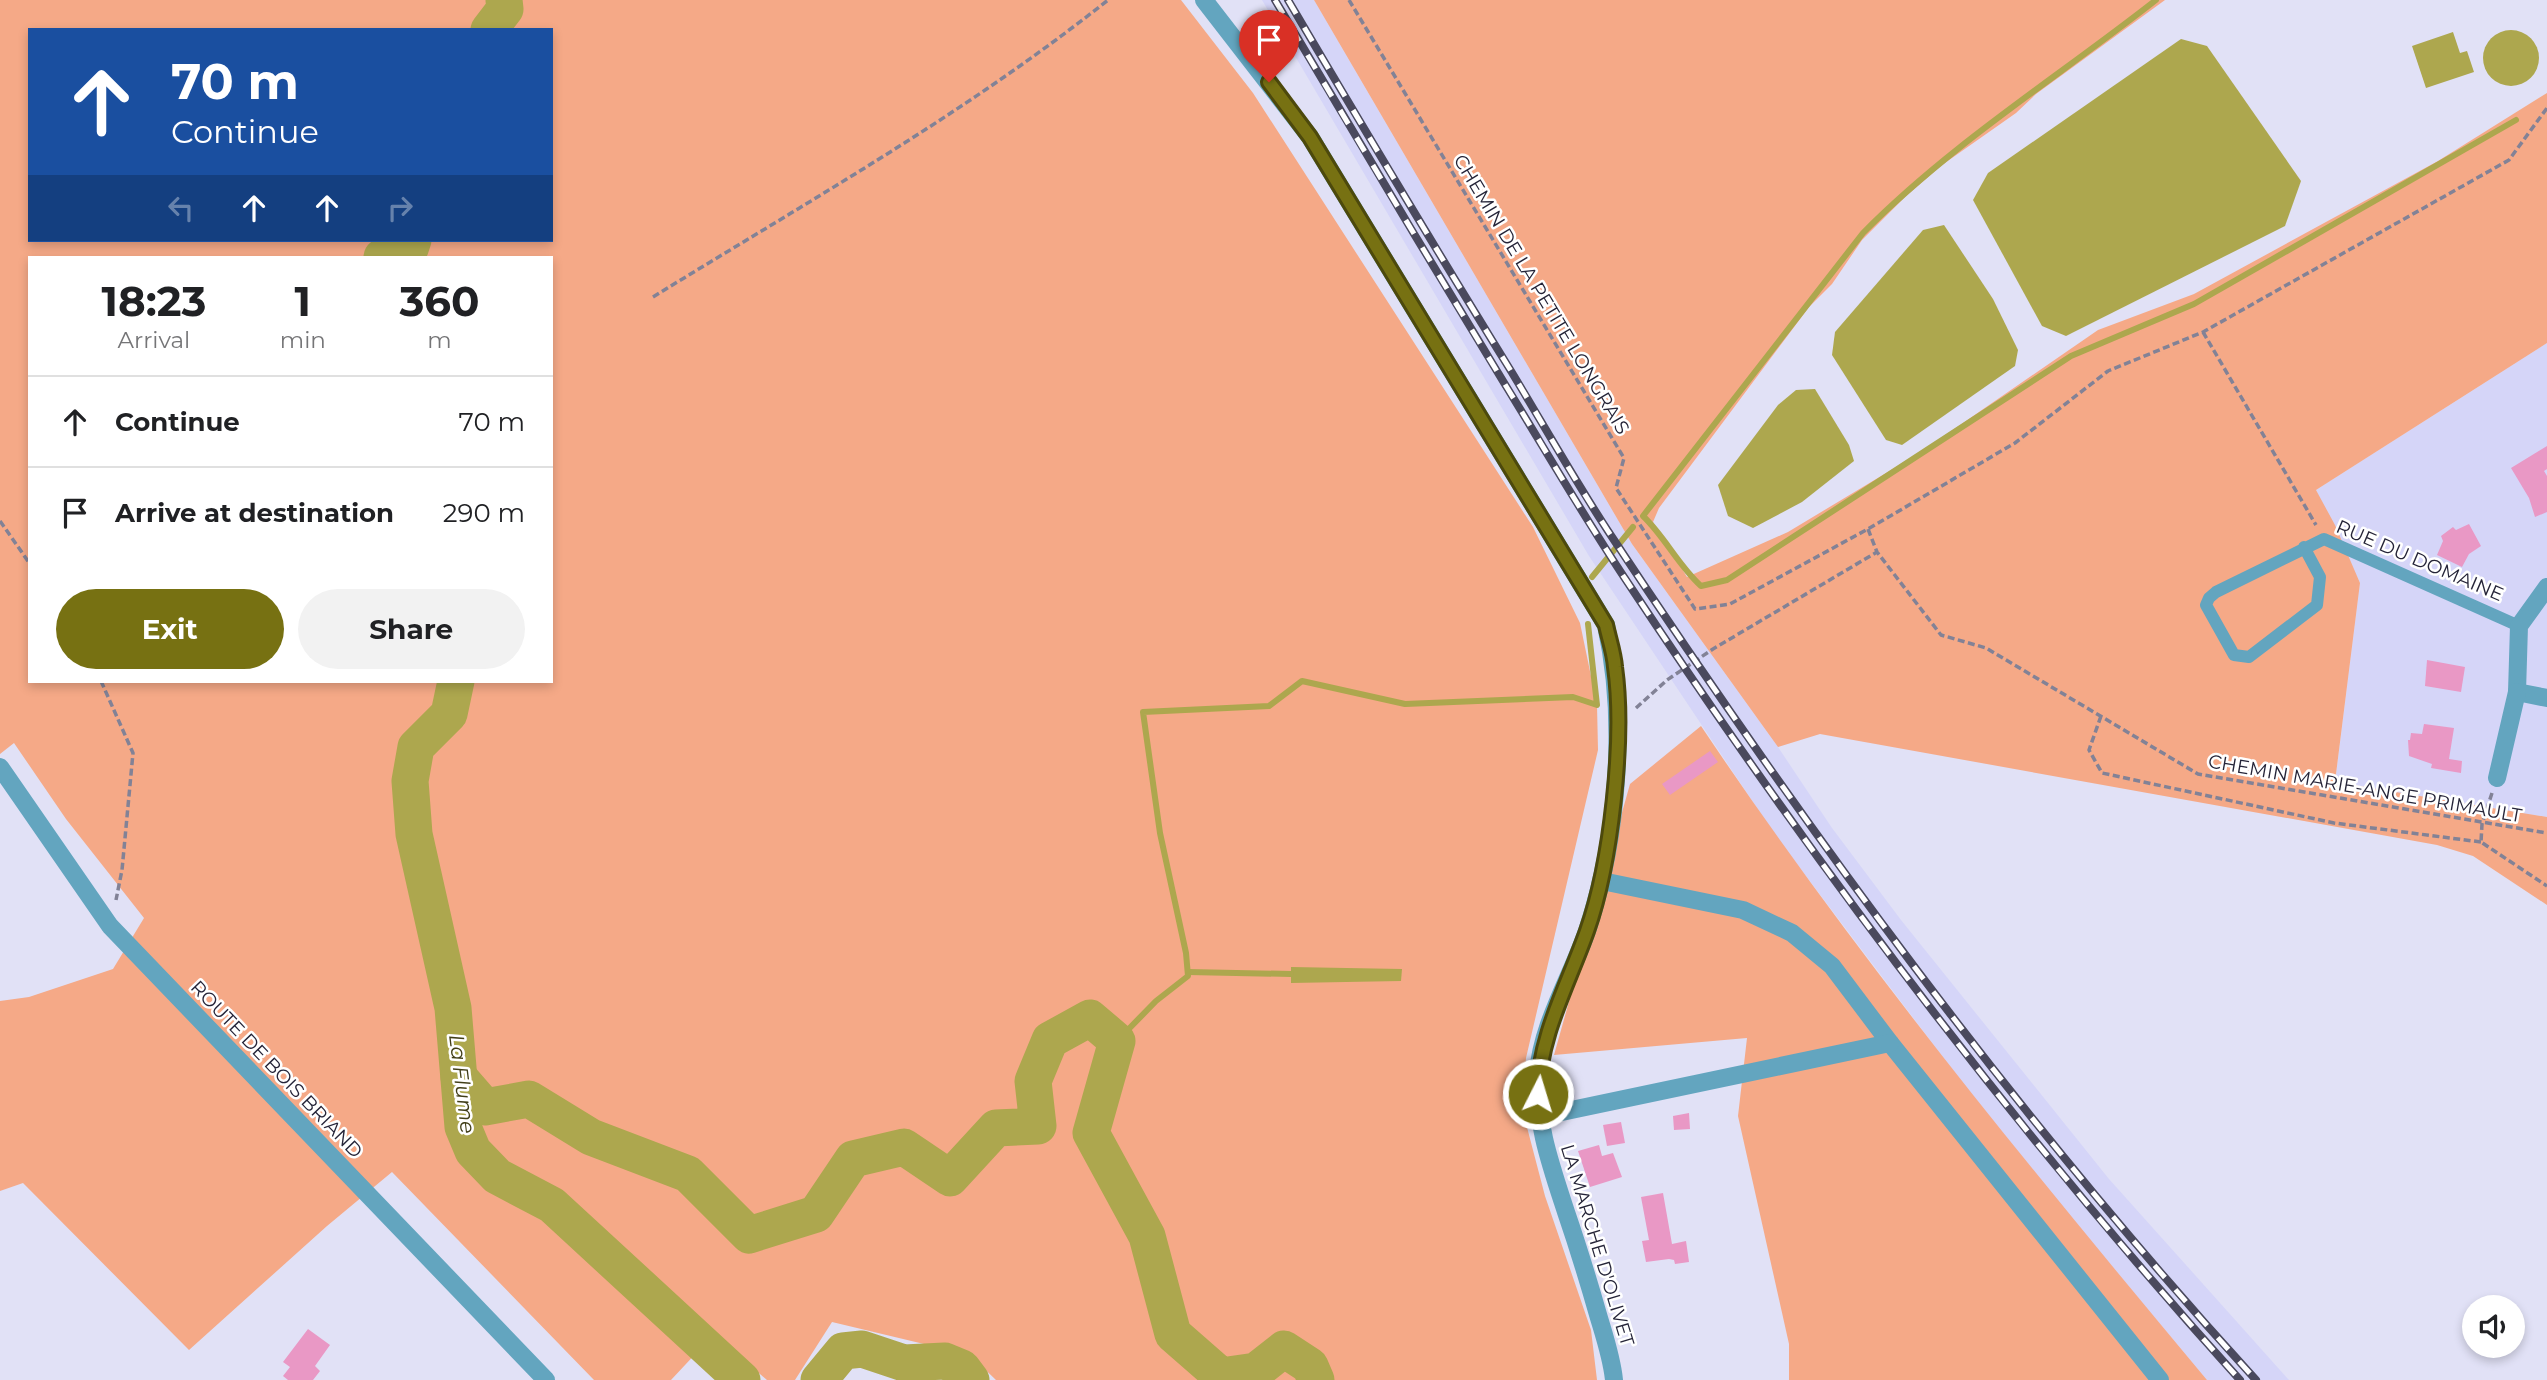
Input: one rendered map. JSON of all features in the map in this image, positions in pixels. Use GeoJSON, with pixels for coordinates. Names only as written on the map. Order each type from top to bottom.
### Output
{"type":"FeatureCollection","features":[{"type":"Feature","properties":{"kind":"street","name":"LA MARCHE D'OLIVET"},"geometry":{"type":"LineString","coordinates":[[1204,0],[1310,137],[1606,625],[1616,667],[1617,720],[1611,811],[1601,881],[1587,930],[1550,1025],[1538,1071],[1538,1117],[1588,1277],[1614,1380]]}},
{"type":"Feature","properties":{"kind":"street"},"geometry":{"type":"LineString","coordinates":[[2497,778],[2517,692],[2519,626],[2547,587]]}},
{"type":"Feature","properties":{"kind":"street"},"geometry":{"type":"LineString","coordinates":[[2517,692],[2547,698]]}},
{"type":"Feature","properties":{"kind":"street","name":"ROUTE DE BOIS BRIAND"},"geometry":{"type":"LineString","coordinates":[[0,767],[110,926],[546,1380]]}},
{"type":"Feature","properties":{"kind":"street"},"geometry":{"type":"LineString","coordinates":[[1601,881],[1743,910],[1792,933],[1832,966],[1890,1043],[2160,1380]]}},
{"type":"Feature","properties":{"kind":"street"},"geometry":{"type":"LineString","coordinates":[[1538,1117],[1890,1043]]}},
{"type":"Feature","properties":{"kind":"lane","name":"RUE DU DOMAINE"},"geometry":{"type":"LineString","coordinates":[[2304,547],[2320,577],[2317,605],[2249,657],[2234,655],[2210,615],[2206,605],[2209,598],[2304,547],[2324,539],[2519,626]]}},
{"type":"Feature","properties":{"kind":"path"},"geometry":{"type":"LineString","coordinates":[[653,297],[942,119],[1055,42],[1108,0]]}},
{"type":"Feature","properties":{"kind":"path","name":"CHEMIN DE LA PETITE LONGRAIS"},"geometry":{"type":"LineString","coordinates":[[1349,0],[1624,458],[1616,488],[1695,609],[1730,604],[1868,529]]}},
{"type":"Feature","properties":{"kind":"path"},"geometry":{"type":"LineString","coordinates":[[1868,529],[2015,443],[2108,371],[2203,332],[2509,160],[2547,108]]}},
{"type":"Feature","properties":{"kind":"path"},"geometry":{"type":"LineString","coordinates":[[2203,332],[2324,539]]}},
{"type":"Feature","properties":{"kind":"path"},"geometry":{"type":"LineString","coordinates":[[0,522],[28,561]]}},
{"type":"Feature","properties":{"kind":"path","name":"CHEMIN MARIE-ANGE PRIMAULT"},"geometry":{"type":"LineString","coordinates":[[1868,529],[1877,552],[1941,635],[1986,648],[2198,774],[2547,833]]}},
{"type":"Feature","properties":{"kind":"path"},"geometry":{"type":"LineString","coordinates":[[1617,720],[1643,704],[1667,680],[1713,649],[1877,552]]}},
{"type":"Feature","properties":{"kind":"path"},"geometry":{"type":"LineString","coordinates":[[102,683],[133,753],[122,870],[110,926]]}},
{"type":"Feature","properties":{"kind":"path"},"geometry":{"type":"LineString","coordinates":[[2101,716],[2089,750],[2102,773],[2333,823],[2481,842],[2547,886]]}},
{"type":"Feature","properties":{"kind":"path"},"geometry":{"type":"LineString","coordinates":[[2481,842],[2482,824],[2497,778]]}},
{"type":"Feature","properties":{"kind":"shaded area"},"geometry":{"type":"Polygon","coordinates":[[[0,0],[1181,0],[1253,93],[1533,527],[1580,623],[1597,705],[1598,750],[1526,1058],[1522,1108],[1545,1196],[1591,1330],[1597,1380],[996,1380],[970,1355],[832,1322],[795,1380],[767,1380],[714,1334],[671,1380],[594,1380],[392,1172],[327,1226],[189,1350],[23,1183],[0,1191],[0,1001],[29,997],[113,969],[144,918],[66,819],[14,743],[0,754],[0,0]]]}},
{"type":"Feature","properties":{"kind":"shaded area"},"geometry":{"type":"Polygon","coordinates":[[[1262,0],[1314,0],[1632,544],[1778,747],[1832,828],[1901,920],[2109,1179],[2289,1380],[2207,1380],[1998,1130],[1775,835],[1589,556],[1262,0]]]}},
{"type":"Feature","properties":{"kind":"shaded area"},"geometry":{"type":"Polygon","coordinates":[[[1314,0],[2165,0],[2036,94],[2016,113],[1942,165],[1862,240],[1832,284],[1809,307],[1659,508],[1653,522],[1687,577],[1788,532],[1921,452],[2098,330],[2194,294],[2438,161],[2547,93],[2547,343],[2316,490],[2335,525],[2360,583],[2335,782],[2547,817],[2547,905],[2473,856],[2437,845],[1820,734],[1778,747],[1632,544],[1314,0]]]}},
{"type":"Feature","properties":{"kind":"shaded area"},"geometry":{"type":"Polygon","coordinates":[[[2511,30],[2522,32],[2531,38],[2537,47],[2537,69],[2531,78],[2522,84],[2511,86],[2500,84],[2491,78],[2485,69],[2483,58],[2485,47],[2491,38],[2500,32],[2511,30]]]}},
{"type":"Feature","properties":{"kind":"shaded area"},"geometry":{"type":"Polygon","coordinates":[[[2453,32],[2460,53],[2467,51],[2474,72],[2426,88],[2412,46],[2453,32]]]}},
{"type":"Feature","properties":{"kind":"shaded area"},"geometry":{"type":"Polygon","coordinates":[[[2181,39],[2207,46],[2301,181],[2285,226],[2066,336],[2042,326],[1973,200],[1988,173],[2181,39]]]}},
{"type":"Feature","properties":{"kind":"shaded area"},"geometry":{"type":"Polygon","coordinates":[[[1944,225],[1993,299],[2018,350],[2015,366],[1902,445],[1886,440],[1832,355],[1835,332],[1923,230],[1944,225]]]}},
{"type":"Feature","properties":{"kind":"shaded area"},"geometry":{"type":"Polygon","coordinates":[[[2547,343],[2547,817],[2335,783],[2360,583],[2316,490],[2547,343]]]}},
{"type":"Feature","properties":{"kind":"shaded area"},"geometry":{"type":"Polygon","coordinates":[[[1815,389],[1849,445],[1854,461],[1802,502],[1753,528],[1728,516],[1718,485],[1778,405],[1796,390],[1815,389]]]}},
{"type":"Feature","properties":{"kind":"shaded area"},"geometry":{"type":"Polygon","coordinates":[[[1701,726],[1820,895],[1945,1060],[2207,1380],[1789,1380],[1789,1344],[1738,1116],[1747,1038],[1554,1055],[1630,784],[1701,726]]]}},
{"type":"Feature","properties":{"kind":"shaded area"},"geometry":{"type":"Polygon","coordinates":[[[1291,967],[1402,969],[1401,981],[1291,983],[1291,967]]]}},
{"type":"Feature","properties":{"kind":"building"},"geometry":{"type":"Polygon","coordinates":[[[2547,446],[2547,469],[2544,471],[2547,476],[2547,512],[2535,517],[2529,498],[2511,468],[2547,446]]]}},
{"type":"Feature","properties":{"kind":"building"},"geometry":{"type":"Polygon","coordinates":[[[2469,524],[2481,546],[2469,554],[2462,567],[2437,555],[2443,541],[2441,536],[2453,527],[2456,530],[2469,524]]]}},
{"type":"Feature","properties":{"kind":"building"},"geometry":{"type":"Polygon","coordinates":[[[2427,660],[2465,667],[2461,692],[2425,686],[2427,660]]]}},
{"type":"Feature","properties":{"kind":"building"},"geometry":{"type":"Polygon","coordinates":[[[2424,724],[2454,728],[2449,759],[2462,761],[2461,773],[2431,768],[2432,764],[2409,756],[2408,740],[2411,733],[2422,734],[2424,724]]]}},
{"type":"Feature","properties":{"kind":"building"},"geometry":{"type":"Polygon","coordinates":[[[1710,751],[1718,762],[1670,795],[1662,784],[1710,751]]]}},
{"type":"Feature","properties":{"kind":"building"},"geometry":{"type":"Polygon","coordinates":[[[1689,1113],[1690,1129],[1674,1130],[1673,1116],[1689,1113]]]}},
{"type":"Feature","properties":{"kind":"building"},"geometry":{"type":"Polygon","coordinates":[[[1621,1122],[1625,1143],[1607,1146],[1603,1125],[1621,1122]]]}},
{"type":"Feature","properties":{"kind":"building"},"geometry":{"type":"Polygon","coordinates":[[[1599,1145],[1602,1156],[1613,1153],[1622,1177],[1590,1187],[1578,1151],[1599,1145]]]}},
{"type":"Feature","properties":{"kind":"building"},"geometry":{"type":"Polygon","coordinates":[[[1663,1193],[1672,1244],[1686,1241],[1689,1262],[1675,1264],[1674,1260],[1669,1259],[1646,1262],[1642,1241],[1649,1240],[1641,1197],[1663,1193]]]}},
{"type":"Feature","properties":{"kind":"building"},"geometry":{"type":"Polygon","coordinates":[[[308,1329],[330,1345],[315,1366],[320,1371],[313,1380],[288,1380],[283,1376],[290,1367],[283,1362],[308,1329]]]}},
{"type":"Feature","properties":{"kind":"waterway","name":"La Flume"},"geometry":{"type":"LineString","coordinates":[[491,28],[505,9],[504,0]]}},
{"type":"Feature","properties":{"kind":"waterway"},"geometry":{"type":"LineString","coordinates":[[2156,0],[1969,140],[1863,233],[1643,516],[1701,586],[1727,580],[2071,356],[2194,304],[2516,120]]}},
{"type":"Feature","properties":{"kind":"waterway","name":"La Flume"},"geometry":{"type":"LineString","coordinates":[[386,256],[410,249],[412,242]]}},
{"type":"Feature","properties":{"kind":"waterway"},"geometry":{"type":"LineString","coordinates":[[1592,577],[1633,527]]}},
{"type":"Feature","properties":{"kind":"waterway"},"geometry":{"type":"LineString","coordinates":[[1117,1041],[1156,1001],[1188,976],[1186,953],[1160,833],[1143,712],[1269,706],[1302,681],[1405,704],[1573,697],[1597,705],[1588,624]]}},
{"type":"Feature","properties":{"kind":"waterway","name":"La Flume"},"geometry":{"type":"LineString","coordinates":[[456,683],[449,714],[416,747],[410,781],[414,834],[453,1008],[463,1127],[473,1151],[497,1176],[552,1205],[742,1380]]}},
{"type":"Feature","properties":{"kind":"waterway"},"geometry":{"type":"LineString","coordinates":[[1188,972],[1291,974]]}},
{"type":"Feature","properties":{"kind":"waterway"},"geometry":{"type":"LineString","coordinates":[[459,1077],[485,1107],[529,1099],[591,1137],[688,1174],[749,1235],[816,1214],[853,1159],[904,1147],[950,1178],[996,1128],[1038,1126],[1033,1081],[1050,1040],[1090,1018],[1117,1041],[1091,1133],[1147,1236],[1173,1334],[1221,1376],[1256,1371],[1284,1349],[1310,1366],[1316,1380]]}},
{"type":"Feature","properties":{"kind":"waterway","name":"La Flume"},"geometry":{"type":"LineString","coordinates":[[819,1380],[843,1351],[862,1349],[904,1363],[945,1361],[962,1368],[971,1380]]}},
{"type":"Feature","properties":{"kind":"railway"},"geometry":{"type":"LineString","coordinates":[[1275,0],[1595,532],[1769,789],[1842,891],[1995,1091],[2156,1285],[2240,1380]]}},
{"type":"Feature","properties":{"kind":"railway"},"geometry":{"type":"LineString","coordinates":[[1288,0],[1595,511],[1758,752],[1915,968],[1997,1074],[2167,1280],[2256,1380]]}},
{"type":"Feature","properties":{"kind":"route"},"geometry":{"type":"LineString","coordinates":[[1269,82],[1310,137],[1606,625],[1616,667],[1617,720],[1611,811],[1601,881],[1587,930],[1550,1025],[1538,1071],[1538,1094]]}}]}
